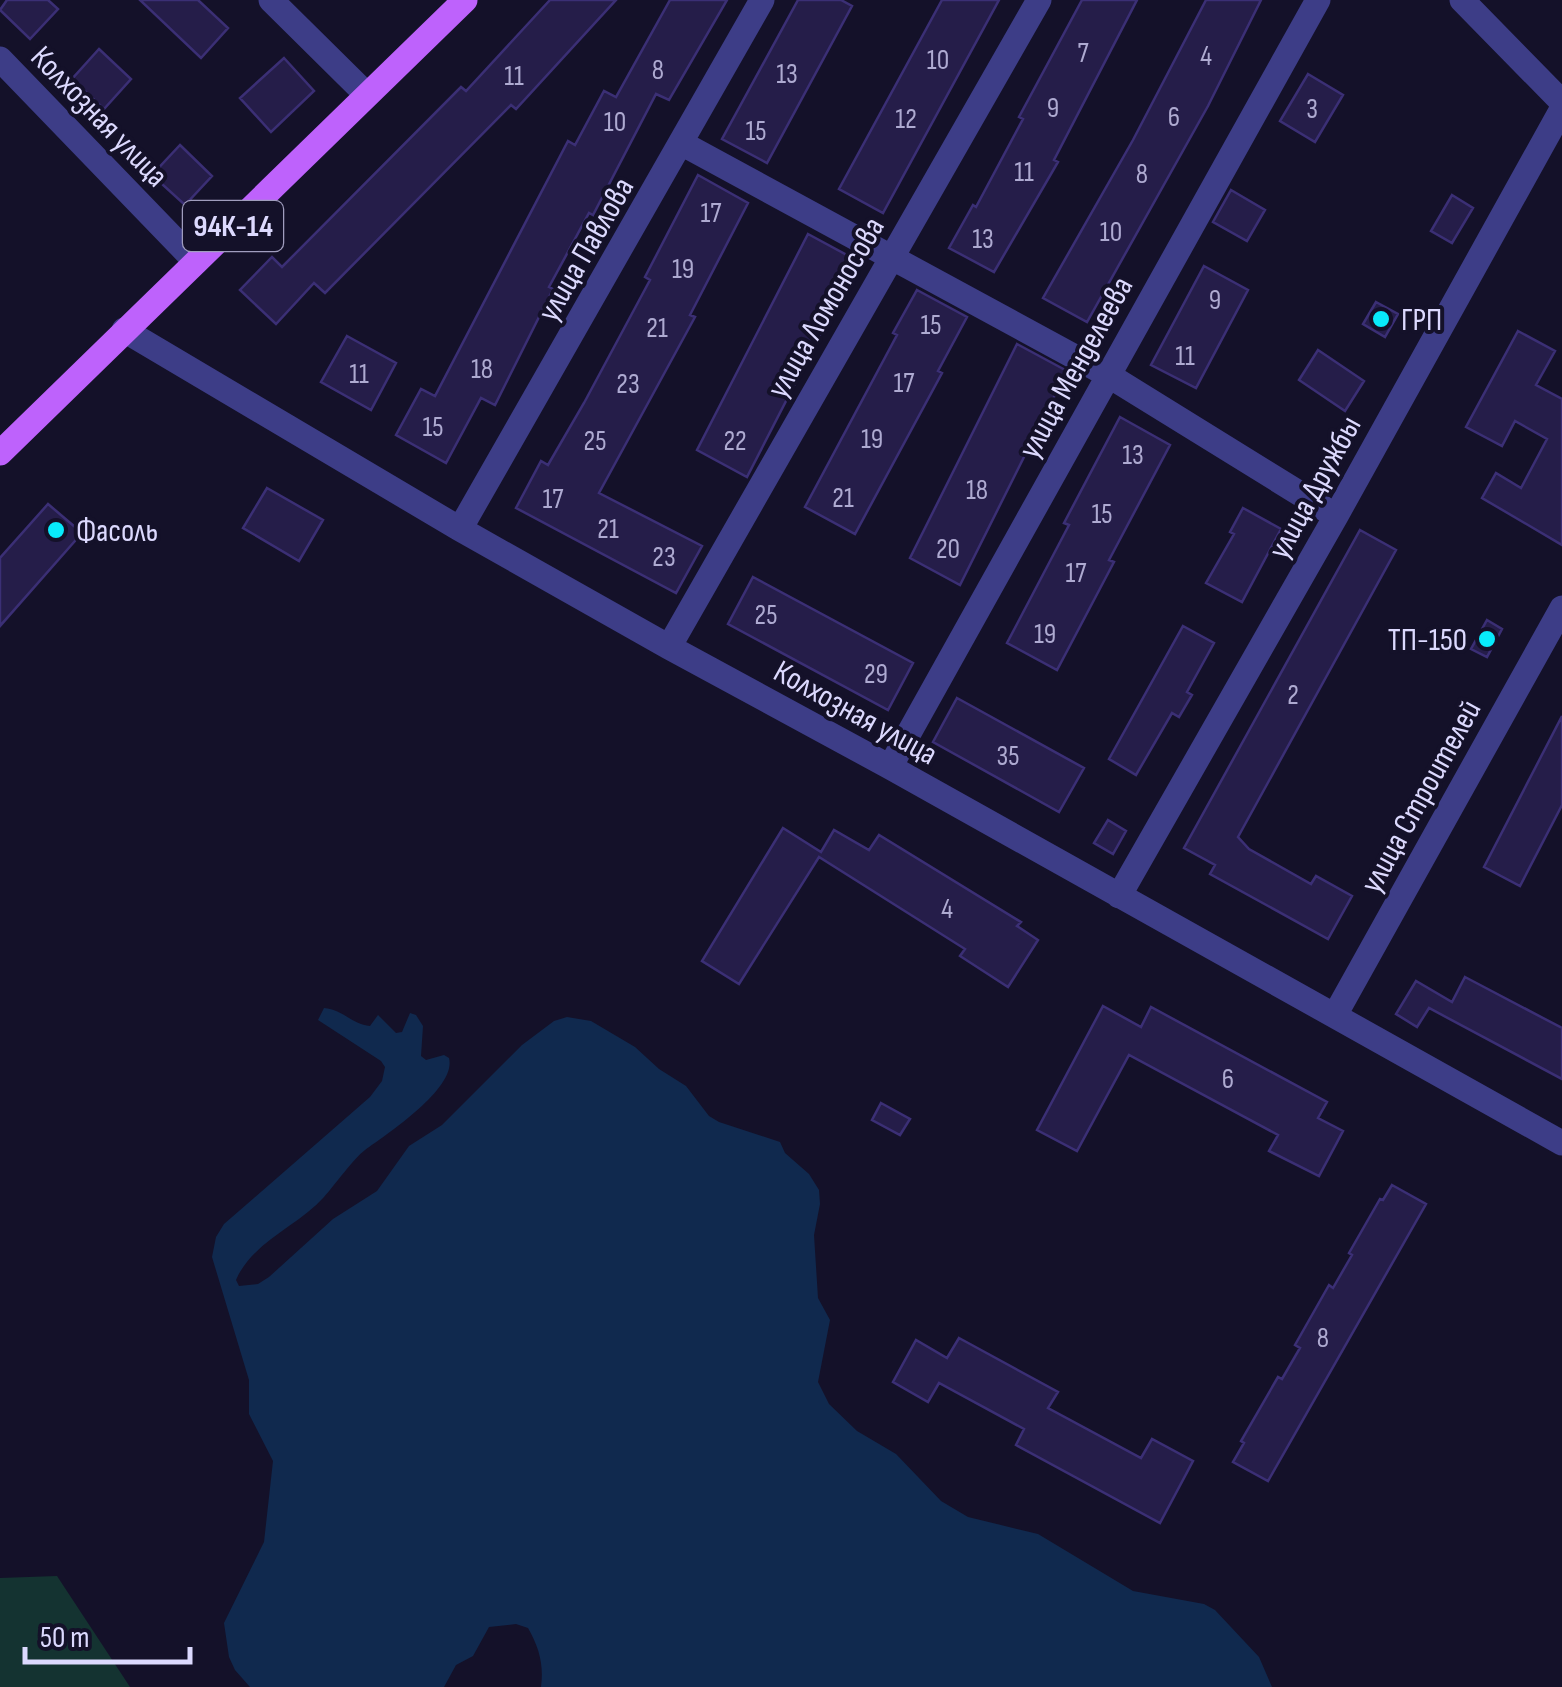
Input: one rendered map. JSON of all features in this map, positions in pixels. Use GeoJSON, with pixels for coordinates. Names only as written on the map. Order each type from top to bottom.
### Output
{"type":"FeatureCollection","features":[{"type":"Feature","properties":{"kind":"main road","name":"94К-14"},"geometry":{"type":"LineString","coordinates":[[0,452],[465,0]]}},
{"type":"Feature","properties":{"kind":"street"},"geometry":{"type":"LineString","coordinates":[[271,0],[367,96]]}},
{"type":"Feature","properties":{"kind":"street","name":"улица Павлова"},"geometry":{"type":"LineString","coordinates":[[460,530],[762,0]]}},
{"type":"Feature","properties":{"kind":"street","name":"улица Ломоносова"},"geometry":{"type":"LineString","coordinates":[[668,648],[1039,0]]}},
{"type":"Feature","properties":{"kind":"street","name":"улица Менделеева"},"geometry":{"type":"LineString","coordinates":[[890,767],[1318,0]]}},
{"type":"Feature","properties":{"kind":"street"},"geometry":{"type":"LineString","coordinates":[[1462,0],[1562,105]]}},
{"type":"Feature","properties":{"kind":"street","name":"Колхозная улица"},"geometry":{"type":"LineString","coordinates":[[0,59],[196,262]]}},
{"type":"Feature","properties":{"kind":"street","name":"улица Дружбы"},"geometry":{"type":"LineString","coordinates":[[1119,896],[1336,516],[1562,105]]}},
{"type":"Feature","properties":{"kind":"street"},"geometry":{"type":"LineString","coordinates":[[683,144],[1108,375],[1336,516]]}},
{"type":"Feature","properties":{"kind":"street","name":"Колхозная улица"},"geometry":{"type":"LineString","coordinates":[[124,330],[460,530],[668,648],[890,767],[1562,1143]]}},
{"type":"Feature","properties":{"kind":"street","name":"улица Строителей"},"geometry":{"type":"LineString","coordinates":[[1335,1015],[1562,608]]}},
{"type":"Feature","properties":{"kind":"green space"},"geometry":{"type":"Polygon","coordinates":[[[57,1576],[130,1687],[0,1687],[0,1578],[57,1576]]]}},
{"type":"Feature","properties":{"kind":"water"},"geometry":{"type":"Polygon","coordinates":[[[324,1008],[370,1026],[378,1015],[396,1033],[402,1032],[410,1013],[416,1015],[423,1026],[421,1056],[426,1060],[444,1055],[449,1058],[449,1070],[432,1096],[360,1154],[313,1208],[253,1255],[236,1280],[239,1286],[258,1284],[269,1277],[333,1219],[377,1191],[409,1146],[442,1125],[522,1045],[554,1021],[567,1017],[591,1021],[635,1047],[686,1086],[709,1116],[780,1142],[785,1153],[809,1174],[819,1190],[814,1235],[818,1298],[830,1320],[818,1382],[829,1404],[857,1431],[896,1454],[941,1501],[968,1517],[1038,1534],[1133,1591],[1204,1604],[1215,1610],[1259,1657],[1272,1687],[541,1687],[541,1664],[535,1642],[528,1628],[516,1624],[489,1627],[473,1656],[456,1665],[444,1687],[250,1687],[229,1657],[224,1623],[264,1542],[273,1461],[249,1414],[249,1380],[212,1257],[216,1237],[224,1224],[370,1097],[382,1081],[385,1067],[381,1061],[318,1020],[324,1008]]]}},
{"type":"Feature","properties":{"kind":"building"},"geometry":{"type":"Polygon","coordinates":[[[7,0],[48,0],[58,9],[30,39],[0,10],[7,0]]]}},
{"type":"Feature","properties":{"kind":"building"},"geometry":{"type":"Polygon","coordinates":[[[140,0],[198,0],[228,28],[201,58],[140,0]]]}},
{"type":"Feature","properties":{"kind":"building"},"geometry":{"type":"Polygon","coordinates":[[[550,0],[616,0],[516,109],[511,105],[325,293],[314,283],[276,324],[240,290],[272,257],[282,267],[461,87],[466,91],[550,0]]]}},
{"type":"Feature","properties":{"kind":"building"},"geometry":{"type":"Polygon","coordinates":[[[670,0],[727,0],[669,100],[656,94],[593,215],[589,213],[549,287],[553,289],[495,405],[481,398],[446,463],[396,435],[421,389],[435,396],[568,141],[575,145],[604,91],[616,97],[670,0]]]}},
{"type":"Feature","properties":{"kind":"building"},"geometry":{"type":"Polygon","coordinates":[[[798,0],[841,0],[852,6],[767,163],[722,139],[798,0]]]}},
{"type":"Feature","properties":{"kind":"building"},"geometry":{"type":"Polygon","coordinates":[[[942,0],[999,0],[883,213],[839,189],[942,0]]]}},
{"type":"Feature","properties":{"kind":"building"},"geometry":{"type":"Polygon","coordinates":[[[1082,0],[1137,0],[1054,160],[1058,162],[994,272],[949,248],[973,205],[976,207],[1082,0]]]}},
{"type":"Feature","properties":{"kind":"building"},"geometry":{"type":"Polygon","coordinates":[[[1206,0],[1261,0],[1208,106],[1087,322],[1043,298],[1133,140],[1206,0]]]}},
{"type":"Feature","properties":{"kind":"building"},"geometry":{"type":"Polygon","coordinates":[[[99,49],[131,79],[104,109],[72,79],[99,49]]]}},
{"type":"Feature","properties":{"kind":"building"},"geometry":{"type":"Polygon","coordinates":[[[284,58],[314,91],[271,132],[240,98],[284,58]]]}},
{"type":"Feature","properties":{"kind":"building"},"geometry":{"type":"Polygon","coordinates":[[[1308,74],[1343,95],[1315,142],[1280,121],[1308,74]]]}},
{"type":"Feature","properties":{"kind":"building"},"geometry":{"type":"Polygon","coordinates":[[[180,145],[212,176],[185,205],[152,175],[180,145]]]}},
{"type":"Feature","properties":{"kind":"building"},"geometry":{"type":"Polygon","coordinates":[[[698,175],[748,203],[690,315],[695,317],[599,493],[702,546],[676,593],[516,508],[541,461],[548,465],[584,403],[650,280],[645,277],[698,175]]]}},
{"type":"Feature","properties":{"kind":"building"},"geometry":{"type":"Polygon","coordinates":[[[1231,190],[1265,210],[1247,241],[1213,222],[1231,190]]]}},
{"type":"Feature","properties":{"kind":"building"},"geometry":{"type":"Polygon","coordinates":[[[1452,195],[1473,208],[1452,243],[1431,231],[1452,195]]]}},
{"type":"Feature","properties":{"kind":"building"},"geometry":{"type":"Polygon","coordinates":[[[808,234],[858,261],[747,477],[697,450],[808,234]]]}},
{"type":"Feature","properties":{"kind":"building"},"geometry":{"type":"Polygon","coordinates":[[[1204,266],[1248,290],[1196,388],[1151,365],[1204,266]]]}},
{"type":"Feature","properties":{"kind":"building"},"geometry":{"type":"Polygon","coordinates":[[[917,290],[967,317],[938,371],[942,373],[855,534],[805,507],[917,290]]]}},
{"type":"Feature","properties":{"kind":"building","name":"ГРП"},"geometry":{"type":"Polygon","coordinates":[[[1376,302],[1398,314],[1385,337],[1363,324],[1376,302]]]}},
{"type":"Feature","properties":{"kind":"building"},"geometry":{"type":"Polygon","coordinates":[[[1518,331],[1555,351],[1536,385],[1562,399],[1562,545],[1482,498],[1496,473],[1521,488],[1547,439],[1515,421],[1502,446],[1466,427],[1518,331]]]}},
{"type":"Feature","properties":{"kind":"building"},"geometry":{"type":"Polygon","coordinates":[[[347,336],[396,363],[371,410],[321,382],[347,336]]]}},
{"type":"Feature","properties":{"kind":"building"},"geometry":{"type":"Polygon","coordinates":[[[1017,344],[1067,371],[960,585],[910,558],[1017,344]]]}},
{"type":"Feature","properties":{"kind":"building"},"geometry":{"type":"Polygon","coordinates":[[[1318,350],[1364,381],[1345,411],[1299,380],[1318,350]]]}},
{"type":"Feature","properties":{"kind":"building"},"geometry":{"type":"Polygon","coordinates":[[[1120,417],[1170,445],[1057,670],[1007,643],[1120,417]]]}},
{"type":"Feature","properties":{"kind":"building"},"geometry":{"type":"Polygon","coordinates":[[[267,488],[323,520],[299,561],[243,528],[267,488]]]}},
{"type":"Feature","properties":{"kind":"building"},"geometry":{"type":"Polygon","coordinates":[[[48,504],[82,533],[0,626],[0,558],[48,504]]]}},
{"type":"Feature","properties":{"kind":"building"},"geometry":{"type":"Polygon","coordinates":[[[1243,508],[1281,529],[1242,602],[1206,583],[1234,534],[1230,532],[1243,508]]]}},
{"type":"Feature","properties":{"kind":"building"},"geometry":{"type":"Polygon","coordinates":[[[1360,530],[1396,550],[1238,837],[1249,849],[1311,884],[1316,876],[1352,896],[1328,939],[1210,874],[1215,865],[1184,848],[1360,530]]]}},
{"type":"Feature","properties":{"kind":"building"},"geometry":{"type":"Polygon","coordinates":[[[753,577],[913,663],[888,710],[728,624],[753,577]]]}},
{"type":"Feature","properties":{"kind":"building","name":"ТП-150"},"geometry":{"type":"Polygon","coordinates":[[[1487,620],[1502,629],[1487,657],[1471,649],[1487,620]]]}},
{"type":"Feature","properties":{"kind":"building"},"geometry":{"type":"Polygon","coordinates":[[[1183,626],[1214,643],[1187,692],[1192,695],[1179,717],[1172,713],[1136,775],[1109,759],[1183,626]]]}},
{"type":"Feature","properties":{"kind":"building"},"geometry":{"type":"Polygon","coordinates":[[[957,698],[1084,768],[1059,812],[933,742],[957,698]]]}},
{"type":"Feature","properties":{"kind":"building"},"geometry":{"type":"Polygon","coordinates":[[[1562,716],[1562,805],[1520,886],[1484,867],[1562,716]]]}},
{"type":"Feature","properties":{"kind":"building"},"geometry":{"type":"Polygon","coordinates":[[[1108,820],[1126,831],[1113,854],[1094,843],[1108,820]]]}},
{"type":"Feature","properties":{"kind":"building"},"geometry":{"type":"Polygon","coordinates":[[[783,828],[821,852],[834,830],[869,850],[879,835],[1021,922],[1017,926],[1038,940],[1008,987],[960,956],[965,949],[819,857],[739,984],[702,961],[783,828]]]}},
{"type":"Feature","properties":{"kind":"building"},"geometry":{"type":"Polygon","coordinates":[[[1465,977],[1562,1028],[1562,1079],[1429,1008],[1417,1027],[1396,1014],[1416,981],[1452,1002],[1465,977]]]}},
{"type":"Feature","properties":{"kind":"building"},"geometry":{"type":"Polygon","coordinates":[[[1103,1006],[1141,1027],[1151,1007],[1327,1102],[1318,1118],[1343,1131],[1319,1176],[1269,1151],[1278,1135],[1129,1055],[1077,1151],[1037,1130],[1103,1006]]]}},
{"type":"Feature","properties":{"kind":"building"},"geometry":{"type":"Polygon","coordinates":[[[881,1103],[910,1119],[900,1135],[872,1120],[881,1103]]]}},
{"type":"Feature","properties":{"kind":"building"},"geometry":{"type":"Polygon","coordinates":[[[1392,1185],[1426,1204],[1268,1481],[1233,1462],[1244,1443],[1241,1441],[1278,1377],[1282,1379],[1300,1348],[1295,1345],[1329,1285],[1333,1288],[1352,1255],[1349,1253],[1392,1185]]]}},
{"type":"Feature","properties":{"kind":"building"},"geometry":{"type":"Polygon","coordinates":[[[959,1338],[1058,1392],[1048,1408],[1141,1458],[1152,1439],[1193,1461],[1160,1523],[1016,1445],[1024,1429],[939,1383],[928,1402],[893,1382],[916,1340],[947,1358],[959,1338]]]}},
{"type":"Feature","properties":{"kind":"place","name":"ГРП"},"geometry":{"type":"Point","coordinates":[1381,319]}},
{"type":"Feature","properties":{"kind":"place","name":"Фасоль"},"geometry":{"type":"Point","coordinates":[56,530]}},
{"type":"Feature","properties":{"kind":"place","name":"ТП-150"},"geometry":{"type":"Point","coordinates":[1487,639]}}]}
